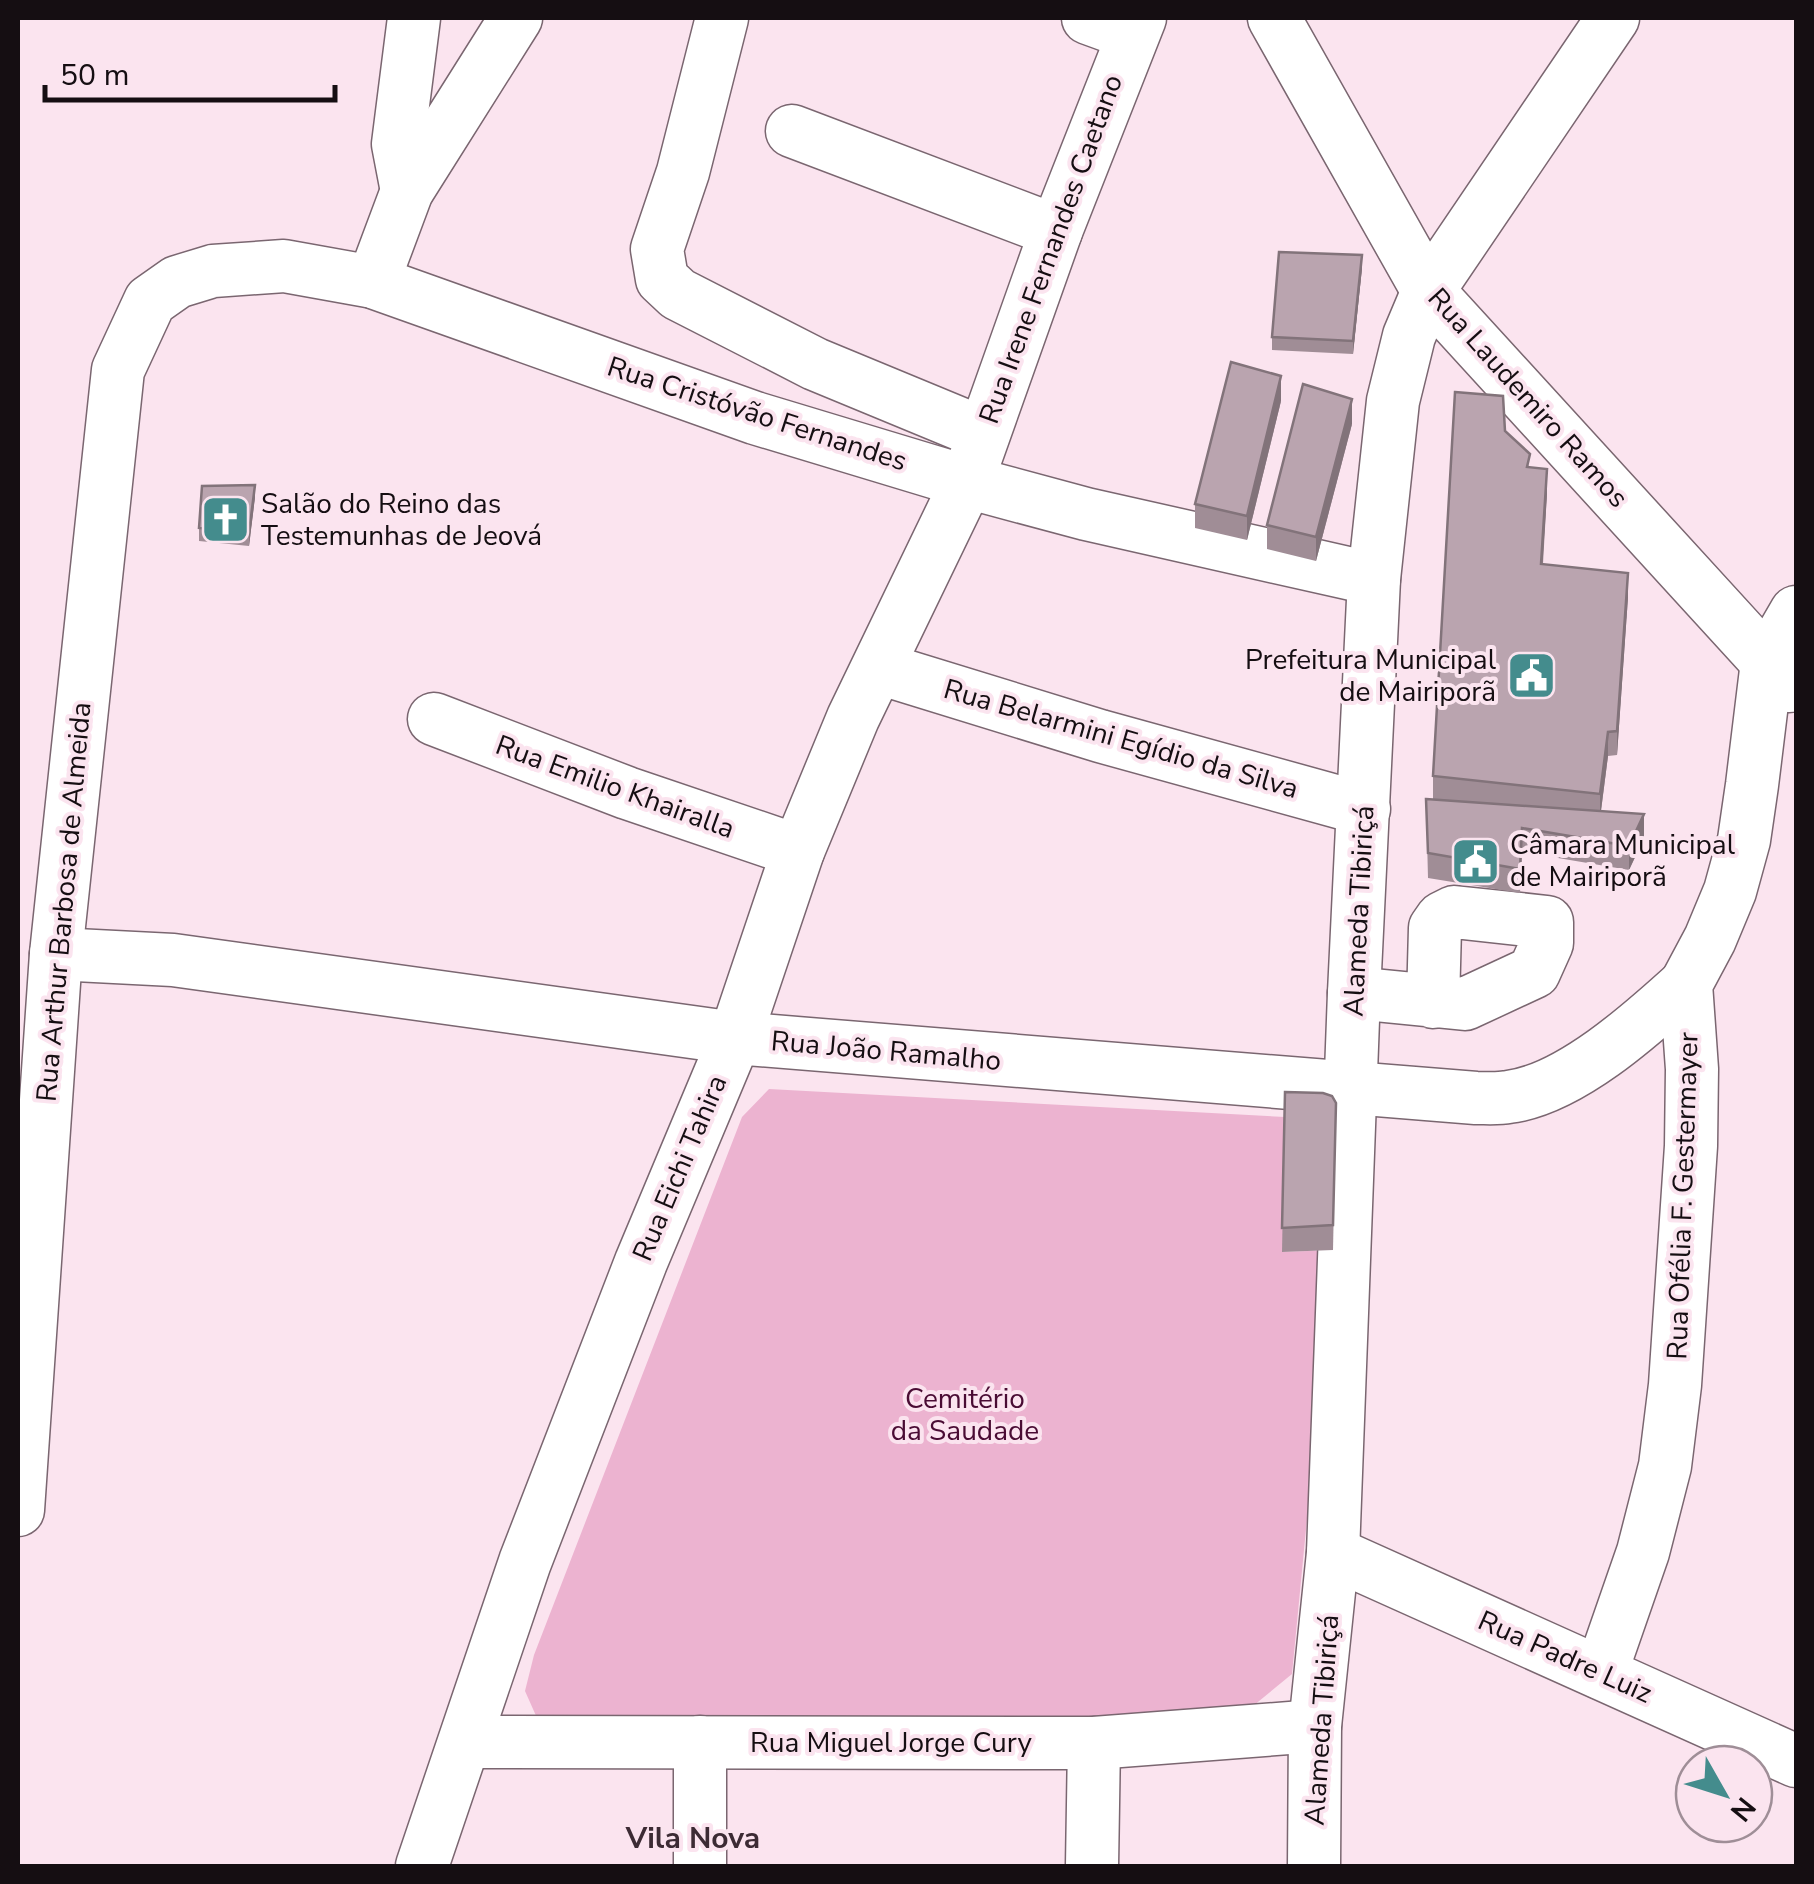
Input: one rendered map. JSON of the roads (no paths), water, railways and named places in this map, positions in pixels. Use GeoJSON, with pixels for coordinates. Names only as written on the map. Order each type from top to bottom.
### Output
{"type":"FeatureCollection","features":[{"type":"Feature","properties":{"kind":"street"},"geometry":{"type":"LineString","coordinates":[[407,191],[398,144],[414,18]]}},
{"type":"Feature","properties":{"kind":"street"},"geometry":{"type":"LineString","coordinates":[[374,282],[407,191],[516,18]]}},
{"type":"Feature","properties":{"kind":"street"},"geometry":{"type":"LineString","coordinates":[[722,18],[682,172],[657,249],[662,279],[678,294],[815,364],[975,458]]}},
{"type":"Feature","properties":{"kind":"street","name":"Rua Laudemiro Ramos"},"geometry":{"type":"LineString","coordinates":[[1274,18],[1428,291],[1782,678]]}},
{"type":"Feature","properties":{"kind":"street","name":"Alameda Tibiriçá"},"geometry":{"type":"LineString","coordinates":[[1314,1866],[1315,1726],[1333,1553],[1374,579],[1393,401],[1409,336],[1428,291],[1612,18]]}},
{"type":"Feature","properties":{"kind":"street","name":"Rua Irene Fernandes Caetano"},"geometry":{"type":"LineString","coordinates":[[975,458],[1056,231],[1120,23]]}},
{"type":"Feature","properties":{"kind":"street"},"geometry":{"type":"LineString","coordinates":[[792,131],[1056,231]]}},
{"type":"Feature","properties":{"kind":"street","name":"Rua Cristóvão Fernandes"},"geometry":{"type":"LineString","coordinates":[[150,301],[177,282],[213,272],[284,266],[374,282],[755,418],[975,458],[1086,514],[1374,579]]}},
{"type":"Feature","properties":{"kind":"street","name":"Rua Arthur Barbosa de Almeida"},"geometry":{"type":"LineString","coordinates":[[18,1510],[56,954],[118,370],[150,301]]}},
{"type":"Feature","properties":{"kind":"street","name":"Rua Eichi Tahira"},"geometry":{"type":"LineString","coordinates":[[422,1866],[532,1544],[641,1262],[735,1038],[798,851],[853,718],[975,458]]}},
{"type":"Feature","properties":{"kind":"street"},"geometry":{"type":"LineString","coordinates":[[1686,984],[1730,891],[1796,612]]}},
{"type":"Feature","properties":{"kind":"street","name":"Rua Belarmini Egídio da Silva"},"geometry":{"type":"LineString","coordinates":[[879,668],[1100,736],[1364,808]]}},
{"type":"Feature","properties":{"kind":"street","name":"Rua Emilio Khairalla"},"geometry":{"type":"LineString","coordinates":[[434,719],[626,793],[798,851]]}},
{"type":"Feature","properties":{"kind":"street","name":"Rua João Ramalho"},"geometry":{"type":"LineString","coordinates":[[56,954],[173,960],[735,1038],[1476,1098],[1510,1098],[1579,1068],[1621,1040],[1686,984]]}},
{"type":"Feature","properties":{"kind":"street","name":"Rua Ofélia F. Gestermayer"},"geometry":{"type":"LineString","coordinates":[[1601,1673],[1643,1552],[1665,1466],[1675,1384],[1691,1146],[1691,1022],[1686,984]]}},
{"type":"Feature","properties":{"kind":"street"},"geometry":{"type":"LineString","coordinates":[[1354,994],[1432,1002]]}},
{"type":"Feature","properties":{"kind":"street","name":"Rua Padre Luiz"},"geometry":{"type":"LineString","coordinates":[[1333,1553],[1796,1761]]}},
{"type":"Feature","properties":{"kind":"street","name":"Rua Miguel Jorge Cury"},"geometry":{"type":"LineString","coordinates":[[466,1742],[1094,1743],[1315,1726]]}},
{"type":"Feature","properties":{"kind":"street"},"geometry":{"type":"LineString","coordinates":[[700,1742],[700,1866]]}},
{"type":"Feature","properties":{"kind":"street"},"geometry":{"type":"LineString","coordinates":[[1092,1866],[1094,1743]]}},
{"type":"Feature","properties":{"kind":"place","name":"Salão do Reino das Testemunhas de Jeová"},"geometry":{"type":"Point","coordinates":[226,520]}},
{"type":"Feature","properties":{"kind":"place","name":"Prefeitura Municipal de Mairiporã"},"geometry":{"type":"Point","coordinates":[1531,676]}},
{"type":"Feature","properties":{"kind":"place","name":"Câmara Municipal de Mairiporã"},"geometry":{"type":"Point","coordinates":[1475,861]}},
{"type":"Feature","properties":{"kind":"district","name":"Vila Nova"},"geometry":{"type":"Point","coordinates":[693,1838]}},
{"type":"Feature","properties":{"kind":"park label","name":"Cemitério da Saudade"},"geometry":{"type":"Point","coordinates":[965,1415]}}]}
